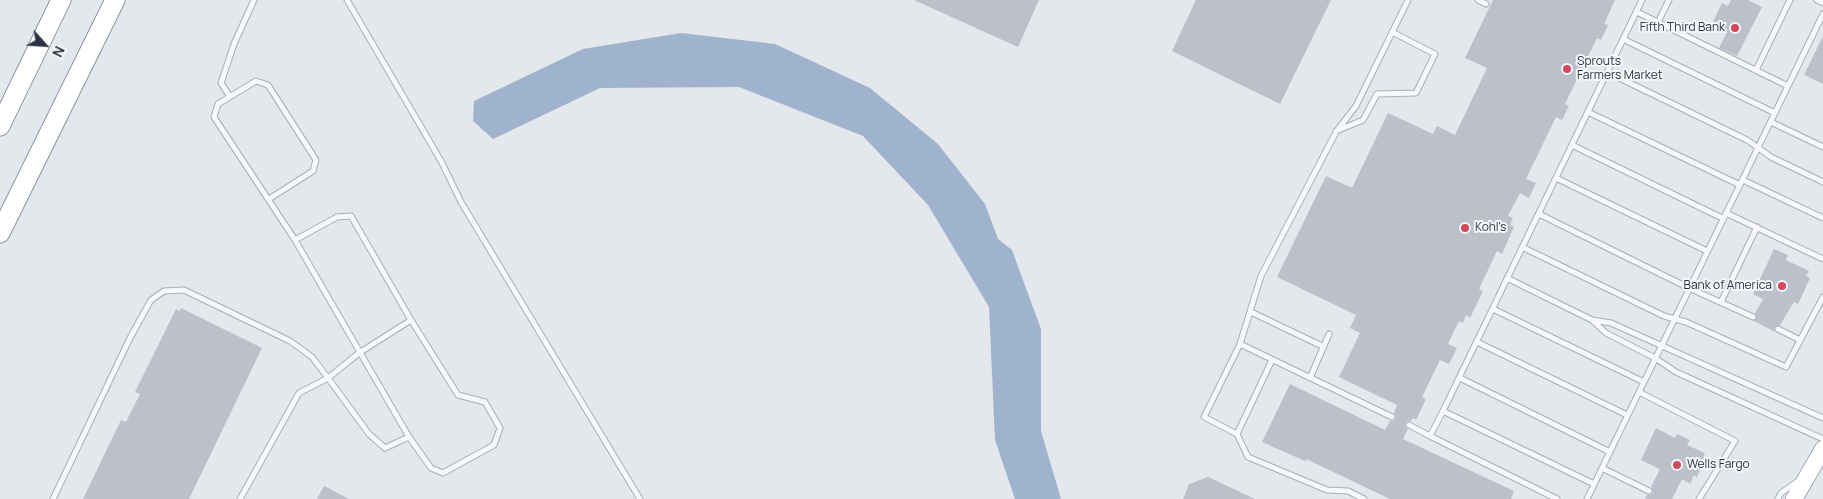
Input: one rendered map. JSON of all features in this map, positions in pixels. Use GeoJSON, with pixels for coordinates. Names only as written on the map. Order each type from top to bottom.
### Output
{"type":"FeatureCollection","features":[{"type":"Feature","properties":{"kind":"highway"},"geometry":{"type":"LineString","coordinates":[[0,126],[61,0]]}},
{"type":"Feature","properties":{"kind":"highway"},"geometry":{"type":"LineString","coordinates":[[0,233],[115,0]]}},
{"type":"Feature","properties":{"kind":"main road"},"geometry":{"type":"LineString","coordinates":[[1794,499],[1823,449]]}},
{"type":"Feature","properties":{"kind":"lane"},"geometry":{"type":"LineString","coordinates":[[230,97],[221,83],[234,44],[254,0]]}},
{"type":"Feature","properties":{"kind":"lane"},"geometry":{"type":"LineString","coordinates":[[347,0],[441,161],[462,202],[640,499]]}},
{"type":"Feature","properties":{"kind":"lane"},"geometry":{"type":"LineString","coordinates":[[1364,499],[1348,491],[1327,490],[1248,457],[1237,434],[1204,417],[1240,344],[1261,276],[1336,132],[1356,106],[1408,0]]}},
{"type":"Feature","properties":{"kind":"lane"},"geometry":{"type":"LineString","coordinates":[[1478,0],[1486,4]]}},
{"type":"Feature","properties":{"kind":"lane"},"geometry":{"type":"LineString","coordinates":[[1430,436],[1460,378],[1642,0]]}},
{"type":"Feature","properties":{"kind":"lane"},"geometry":{"type":"LineString","coordinates":[[1658,22],[1669,0]]}},
{"type":"Feature","properties":{"kind":"lane"},"geometry":{"type":"LineString","coordinates":[[1756,70],[1790,0]]}},
{"type":"Feature","properties":{"kind":"lane"},"geometry":{"type":"LineString","coordinates":[[1817,0],[1823,3]]}},
{"type":"Feature","properties":{"kind":"lane"},"geometry":{"type":"LineString","coordinates":[[1636,12],[1788,86]]}},
{"type":"Feature","properties":{"kind":"lane"},"geometry":{"type":"LineString","coordinates":[[1587,499],[1722,218],[1823,14]]}},
{"type":"Feature","properties":{"kind":"lane"},"geometry":{"type":"LineString","coordinates":[[1336,132],[1363,120],[1377,94],[1416,93],[1435,54],[1392,32]]}},
{"type":"Feature","properties":{"kind":"lane"},"geometry":{"type":"LineString","coordinates":[[1623,39],[1775,113]]}},
{"type":"Feature","properties":{"kind":"lane"},"geometry":{"type":"LineString","coordinates":[[1607,72],[1747,140],[1771,157],[1823,182]]}},
{"type":"Feature","properties":{"kind":"lane"},"geometry":{"type":"LineString","coordinates":[[269,200],[313,171],[316,160],[268,85],[256,81],[218,104],[214,116],[295,240],[409,437],[431,468],[443,473],[494,445],[500,428],[485,402],[458,395],[350,216],[337,217],[295,240]]}},
{"type":"Feature","properties":{"kind":"lane"},"geometry":{"type":"LineString","coordinates":[[1588,112],[1741,183],[1823,218]]}},
{"type":"Feature","properties":{"kind":"lane"},"geometry":{"type":"LineString","coordinates":[[1771,122],[1823,147]]}},
{"type":"Feature","properties":{"kind":"lane"},"geometry":{"type":"LineString","coordinates":[[1572,145],[1722,218]]}},
{"type":"Feature","properties":{"kind":"lane"},"geometry":{"type":"LineString","coordinates":[[1556,178],[1707,251]]}},
{"type":"Feature","properties":{"kind":"lane"},"geometry":{"type":"LineString","coordinates":[[1726,212],[1823,259]]}},
{"type":"Feature","properties":{"kind":"lane"},"geometry":{"type":"LineString","coordinates":[[1539,214],[1689,288],[1754,317]]}},
{"type":"Feature","properties":{"kind":"lane"},"geometry":{"type":"LineString","coordinates":[[1721,302],[1757,228]]}},
{"type":"Feature","properties":{"kind":"lane"},"geometry":{"type":"LineString","coordinates":[[1522,247],[1664,316],[1686,322],[1786,367],[1823,297]]}},
{"type":"Feature","properties":{"kind":"lane"},"geometry":{"type":"LineString","coordinates":[[1508,278],[1592,320],[1606,333],[1655,358],[1676,372],[1823,439]]}},
{"type":"Feature","properties":{"kind":"lane"},"geometry":{"type":"LineString","coordinates":[[53,499],[130,338],[151,300],[164,291],[184,290],[290,341],[312,358],[369,434],[386,448],[409,437]]}},
{"type":"Feature","properties":{"kind":"lane"},"geometry":{"type":"LineString","coordinates":[[1493,308],[1644,382]]}},
{"type":"Feature","properties":{"kind":"lane"},"geometry":{"type":"LineString","coordinates":[[1251,312],[1324,347]]}},
{"type":"Feature","properties":{"kind":"lane"},"geometry":{"type":"LineString","coordinates":[[240,499],[298,393],[328,378],[360,353],[411,320]]}},
{"type":"Feature","properties":{"kind":"lane"},"geometry":{"type":"LineString","coordinates":[[1592,320],[1611,323],[1823,418]]}},
{"type":"Feature","properties":{"kind":"lane"},"geometry":{"type":"LineString","coordinates":[[1778,329],[1800,340]]}},
{"type":"Feature","properties":{"kind":"lane"},"geometry":{"type":"LineString","coordinates":[[1310,378],[1329,334]]}},
{"type":"Feature","properties":{"kind":"lane"},"geometry":{"type":"LineString","coordinates":[[1477,342],[1627,415]]}},
{"type":"Feature","properties":{"kind":"lane"},"geometry":{"type":"LineString","coordinates":[[1240,344],[1392,417]]}},
{"type":"Feature","properties":{"kind":"lane"},"geometry":{"type":"LineString","coordinates":[[1237,434],[1272,360]]}},
{"type":"Feature","properties":{"kind":"lane"},"geometry":{"type":"LineString","coordinates":[[1460,378],[1610,452]]}},
{"type":"Feature","properties":{"kind":"lane"},"geometry":{"type":"LineString","coordinates":[[1639,392],[1735,441],[1699,499]]}},
{"type":"Feature","properties":{"kind":"lane"},"geometry":{"type":"LineString","coordinates":[[1443,411],[1594,484]]}},
{"type":"Feature","properties":{"kind":"lane"},"geometry":{"type":"LineString","coordinates":[[1409,426],[1557,499]]}},
{"type":"Feature","properties":{"kind":"lane"},"geometry":{"type":"LineString","coordinates":[[1602,468],[1649,491]]}},
{"type":"Feature","properties":{"kind":"lane"},"geometry":{"type":"LineString","coordinates":[[1778,499],[1781,493],[1807,475]]}},
{"type":"Feature","properties":{"kind":"water"},"geometry":{"type":"Polygon","coordinates":[[[681,33],[775,44],[870,88],[938,144],[985,204],[998,239],[1012,250],[1041,329],[1041,431],[1061,499],[1015,499],[995,440],[989,307],[928,205],[863,136],[739,87],[600,88],[493,139],[473,121],[474,101],[583,49],[681,33]]]}},
{"type":"Feature","properties":{"kind":"building"},"geometry":{"type":"Polygon","coordinates":[[[914,0],[1039,0],[1018,47],[914,0]]]}},
{"type":"Feature","properties":{"kind":"building"},"geometry":{"type":"Polygon","coordinates":[[[1196,0],[1331,0],[1280,104],[1172,51],[1196,0]]]}},
{"type":"Feature","properties":{"kind":"building"},"geometry":{"type":"Polygon","coordinates":[[[1493,0],[1615,0],[1604,24],[1608,25],[1601,40],[1597,38],[1565,104],[1569,106],[1562,120],[1556,117],[1526,179],[1536,183],[1529,198],[1520,193],[1508,216],[1513,218],[1510,225],[1514,227],[1502,254],[1497,251],[1479,289],[1483,291],[1470,318],[1466,315],[1463,323],[1459,321],[1448,344],[1457,348],[1449,364],[1440,360],[1422,397],[1426,399],[1416,420],[1413,418],[1411,421],[1407,421],[1405,425],[1408,429],[1403,439],[1514,491],[1511,499],[1390,499],[1306,459],[1305,461],[1262,442],[1290,384],[1385,430],[1390,421],[1394,421],[1396,417],[1394,413],[1397,405],[1339,377],[1360,333],[1350,328],[1356,315],[1277,277],[1326,176],[1352,188],[1388,113],[1433,134],[1437,126],[1455,135],[1487,68],[1465,58],[1493,0]]]}},
{"type":"Feature","properties":{"kind":"building","name":"Fifth Third Bank"},"geometry":{"type":"Polygon","coordinates":[[[1731,0],[1748,0],[1762,7],[1737,56],[1719,48],[1727,32],[1712,24],[1722,3],[1728,6],[1731,0]]]}},
{"type":"Feature","properties":{"kind":"building"},"geometry":{"type":"Polygon","coordinates":[[[1823,36],[1823,84],[1804,75],[1823,36]]]}},
{"type":"Feature","properties":{"kind":"building","name":"Bank of America"},"geometry":{"type":"Polygon","coordinates":[[[1774,249],[1788,255],[1786,260],[1809,271],[1806,276],[1810,278],[1798,304],[1794,302],[1780,325],[1774,327],[1775,332],[1754,321],[1757,318],[1755,313],[1763,299],[1753,294],[1774,249]]]}},
{"type":"Feature","properties":{"kind":"building"},"geometry":{"type":"Polygon","coordinates":[[[181,308],[262,348],[189,499],[83,499],[121,420],[126,422],[140,394],[135,392],[176,309],[180,311],[181,308]]]}},
{"type":"Feature","properties":{"kind":"building","name":"Wells Fargo"},"geometry":{"type":"Polygon","coordinates":[[[1656,428],[1675,438],[1677,434],[1690,440],[1687,445],[1705,453],[1702,460],[1704,461],[1697,477],[1694,475],[1690,484],[1682,479],[1672,499],[1645,499],[1647,495],[1651,495],[1653,492],[1651,487],[1660,469],[1641,460],[1656,428]]]}},
{"type":"Feature","properties":{"kind":"building"},"geometry":{"type":"Polygon","coordinates":[[[1208,477],[1255,499],[1183,499],[1189,484],[1208,477]]]}},
{"type":"Feature","properties":{"kind":"building"},"geometry":{"type":"Polygon","coordinates":[[[324,486],[349,499],[317,499],[324,486]]]}},
{"type":"Feature","properties":{"kind":"place","name":"Fifth Third Bank"},"geometry":{"type":"Point","coordinates":[1735,28]}},
{"type":"Feature","properties":{"kind":"place","name":"Sprouts Farmers Market"},"geometry":{"type":"Point","coordinates":[1567,69]}},
{"type":"Feature","properties":{"kind":"place","name":"Kohl's"},"geometry":{"type":"Point","coordinates":[1465,228]}},
{"type":"Feature","properties":{"kind":"place","name":"Bank of America"},"geometry":{"type":"Point","coordinates":[1782,286]}},
{"type":"Feature","properties":{"kind":"place","name":"Wells Fargo"},"geometry":{"type":"Point","coordinates":[1677,465]}}]}
